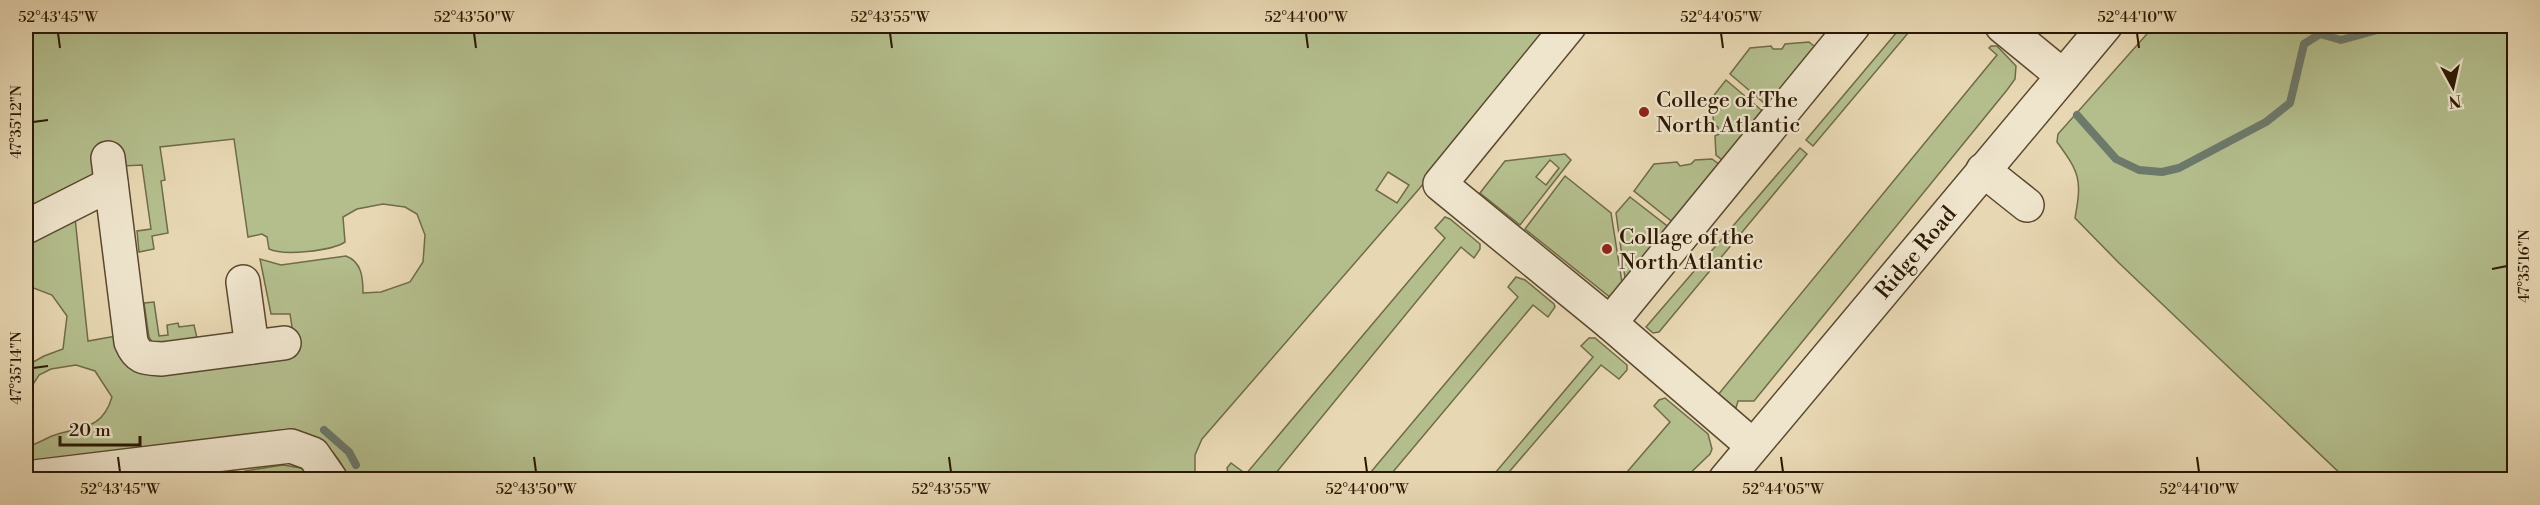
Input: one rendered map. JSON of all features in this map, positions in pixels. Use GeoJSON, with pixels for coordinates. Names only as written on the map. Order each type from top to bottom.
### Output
{"type":"FeatureCollection","features":[{"type":"Feature","properties":{"kind":"street"},"geometry":{"type":"LineString","coordinates":[[1569,26],[1440,184],[1610,323],[1753,446]]}},
{"type":"Feature","properties":{"kind":"street"},"geometry":{"type":"LineString","coordinates":[[1610,323],[1853,26]]}},
{"type":"Feature","properties":{"kind":"street","name":"Ridge Road"},"geometry":{"type":"LineString","coordinates":[[1725,480],[2105,26]]}},
{"type":"Feature","properties":{"kind":"street"},"geometry":{"type":"LineString","coordinates":[[2011,28],[2063,76]]}},
{"type":"Feature","properties":{"kind":"street"},"geometry":{"type":"LineString","coordinates":[[1983,170],[2027,205]]}},
{"type":"Feature","properties":{"kind":"street"},"geometry":{"type":"LineString","coordinates":[[26,227],[110,171],[131,342],[135,352],[146,358],[162,359],[284,343]]}},
{"type":"Feature","properties":{"kind":"street"},"geometry":{"type":"LineString","coordinates":[[243,282],[252,347]]}},
{"type":"Feature","properties":{"kind":"street"},"geometry":{"type":"LineString","coordinates":[[26,478],[134,472],[291,446],[313,454],[331,480]]}},
{"type":"Feature","properties":{"kind":"green space"},"geometry":{"type":"Polygon","coordinates":[[[26,26],[1552,26],[1419,189],[1202,439],[1195,455],[1195,479],[349,479],[345,469],[327,446],[311,436],[291,429],[26,462],[26,447],[96,422],[108,408],[112,397],[95,371],[76,365],[51,369],[39,375],[30,389],[26,382],[26,366],[63,349],[67,316],[52,295],[31,287],[26,289],[26,243],[75,218],[88,341],[116,336],[151,374],[296,354],[290,314],[271,314],[260,259],[281,265],[346,256],[358,266],[362,276],[363,293],[381,292],[410,282],[423,262],[425,235],[417,214],[405,207],[383,204],[357,209],[343,217],[345,242],[338,245],[319,250],[296,252],[269,249],[267,237],[262,234],[248,237],[234,139],[160,147],[165,180],[161,181],[168,233],[152,236],[154,249],[139,252],[137,231],[151,229],[142,165],[122,166],[121,150],[92,154],[95,173],[90,179],[26,211],[26,26]],[[1388,172],[1376,190],[1397,203],[1409,185],[1388,172]]]}},
{"type":"Feature","properties":{"kind":"green space"},"geometry":{"type":"Polygon","coordinates":[[[1902,26],[1914,26],[1813,146],[1806,140],[1902,26]]]}},
{"type":"Feature","properties":{"kind":"green space"},"geometry":{"type":"Polygon","coordinates":[[[2154,26],[2514,26],[2514,479],[2346,479],[2119,263],[2075,218],[2078,194],[2077,177],[2057,142],[2058,134],[2154,26]]]}},
{"type":"Feature","properties":{"kind":"green space"},"geometry":{"type":"Polygon","coordinates":[[[1809,42],[1819,50],[1771,109],[1730,74],[1750,48],[1771,46],[1773,49],[1782,49],[1785,44],[1809,42]]]}},
{"type":"Feature","properties":{"kind":"green space"},"geometry":{"type":"Polygon","coordinates":[[[1997,46],[2016,66],[2015,79],[2007,90],[1754,401],[1738,401],[1736,408],[1717,396],[1997,55],[1989,48],[1997,46]]]}},
{"type":"Feature","properties":{"kind":"green space"},"geometry":{"type":"Polygon","coordinates":[[[1726,80],[1766,114],[1726,163],[1716,155],[1715,136],[1719,134],[1718,127],[1714,125],[1711,99],[1726,80]]]}},
{"type":"Feature","properties":{"kind":"green space"},"geometry":{"type":"Polygon","coordinates":[[[1800,148],[1807,154],[1659,332],[1653,333],[1646,327],[1800,148]]]}},
{"type":"Feature","properties":{"kind":"green space"},"geometry":{"type":"Polygon","coordinates":[[[1565,154],[1571,160],[1520,225],[1480,193],[1505,161],[1565,154]],[[1550,160],[1536,177],[1546,185],[1559,168],[1550,160]]]}},
{"type":"Feature","properties":{"kind":"green space"},"geometry":{"type":"Polygon","coordinates":[[[1712,159],[1723,167],[1675,224],[1634,191],[1654,164],[1677,162],[1680,166],[1691,164],[1695,160],[1712,159]]]}},
{"type":"Feature","properties":{"kind":"green space"},"geometry":{"type":"Polygon","coordinates":[[[1565,176],[1611,213],[1623,289],[1611,298],[1525,229],[1565,176]]]}},
{"type":"Feature","properties":{"kind":"green space"},"geometry":{"type":"Polygon","coordinates":[[[1630,197],[1671,229],[1630,281],[1625,278],[1616,213],[1630,197]]]}},
{"type":"Feature","properties":{"kind":"green space"},"geometry":{"type":"Polygon","coordinates":[[[1445,217],[1480,244],[1480,249],[1474,258],[1461,247],[1271,479],[1229,479],[1227,468],[1231,463],[1246,474],[1445,238],[1435,228],[1445,217]]]}},
{"type":"Feature","properties":{"kind":"green space"},"geometry":{"type":"Polygon","coordinates":[[[1516,277],[1525,280],[1554,304],[1555,307],[1548,317],[1533,305],[1387,479],[1365,479],[1518,297],[1508,287],[1516,277]]]}},
{"type":"Feature","properties":{"kind":"green space"},"geometry":{"type":"Polygon","coordinates":[[[154,302],[159,336],[168,335],[167,325],[178,323],[179,327],[194,325],[197,338],[162,343],[152,342],[149,337],[144,303],[154,302]]]}},
{"type":"Feature","properties":{"kind":"green space"},"geometry":{"type":"Polygon","coordinates":[[[1589,338],[1595,338],[1627,365],[1627,370],[1619,379],[1601,365],[1503,479],[1490,479],[1593,357],[1581,346],[1589,338]]]}},
{"type":"Feature","properties":{"kind":"green space"},"geometry":{"type":"Polygon","coordinates":[[[1665,398],[1708,434],[1712,449],[1710,454],[1684,479],[1621,479],[1670,422],[1654,406],[1659,400],[1665,398]]]}},
{"type":"Feature","properties":{"kind":"green space"},"geometry":{"type":"Polygon","coordinates":[[[283,465],[301,468],[313,479],[247,479],[245,471],[283,465]]]}},
{"type":"Feature","properties":{"kind":"waterway"},"geometry":{"type":"LineString","coordinates":[[2077,115],[2116,159],[2139,170],[2162,172],[2179,168],[2266,122],[2290,103],[2304,44],[2320,34],[2341,40],[2392,26]]}},
{"type":"Feature","properties":{"kind":"waterway"},"geometry":{"type":"LineString","coordinates":[[324,430],[349,452],[356,465]]}},
{"type":"Feature","properties":{"kind":"place","name":"College of The North Atlantic"},"geometry":{"type":"Point","coordinates":[1644,112]}},
{"type":"Feature","properties":{"kind":"place","name":"Collage of the North Atlantic"},"geometry":{"type":"Point","coordinates":[1607,249]}}]}
